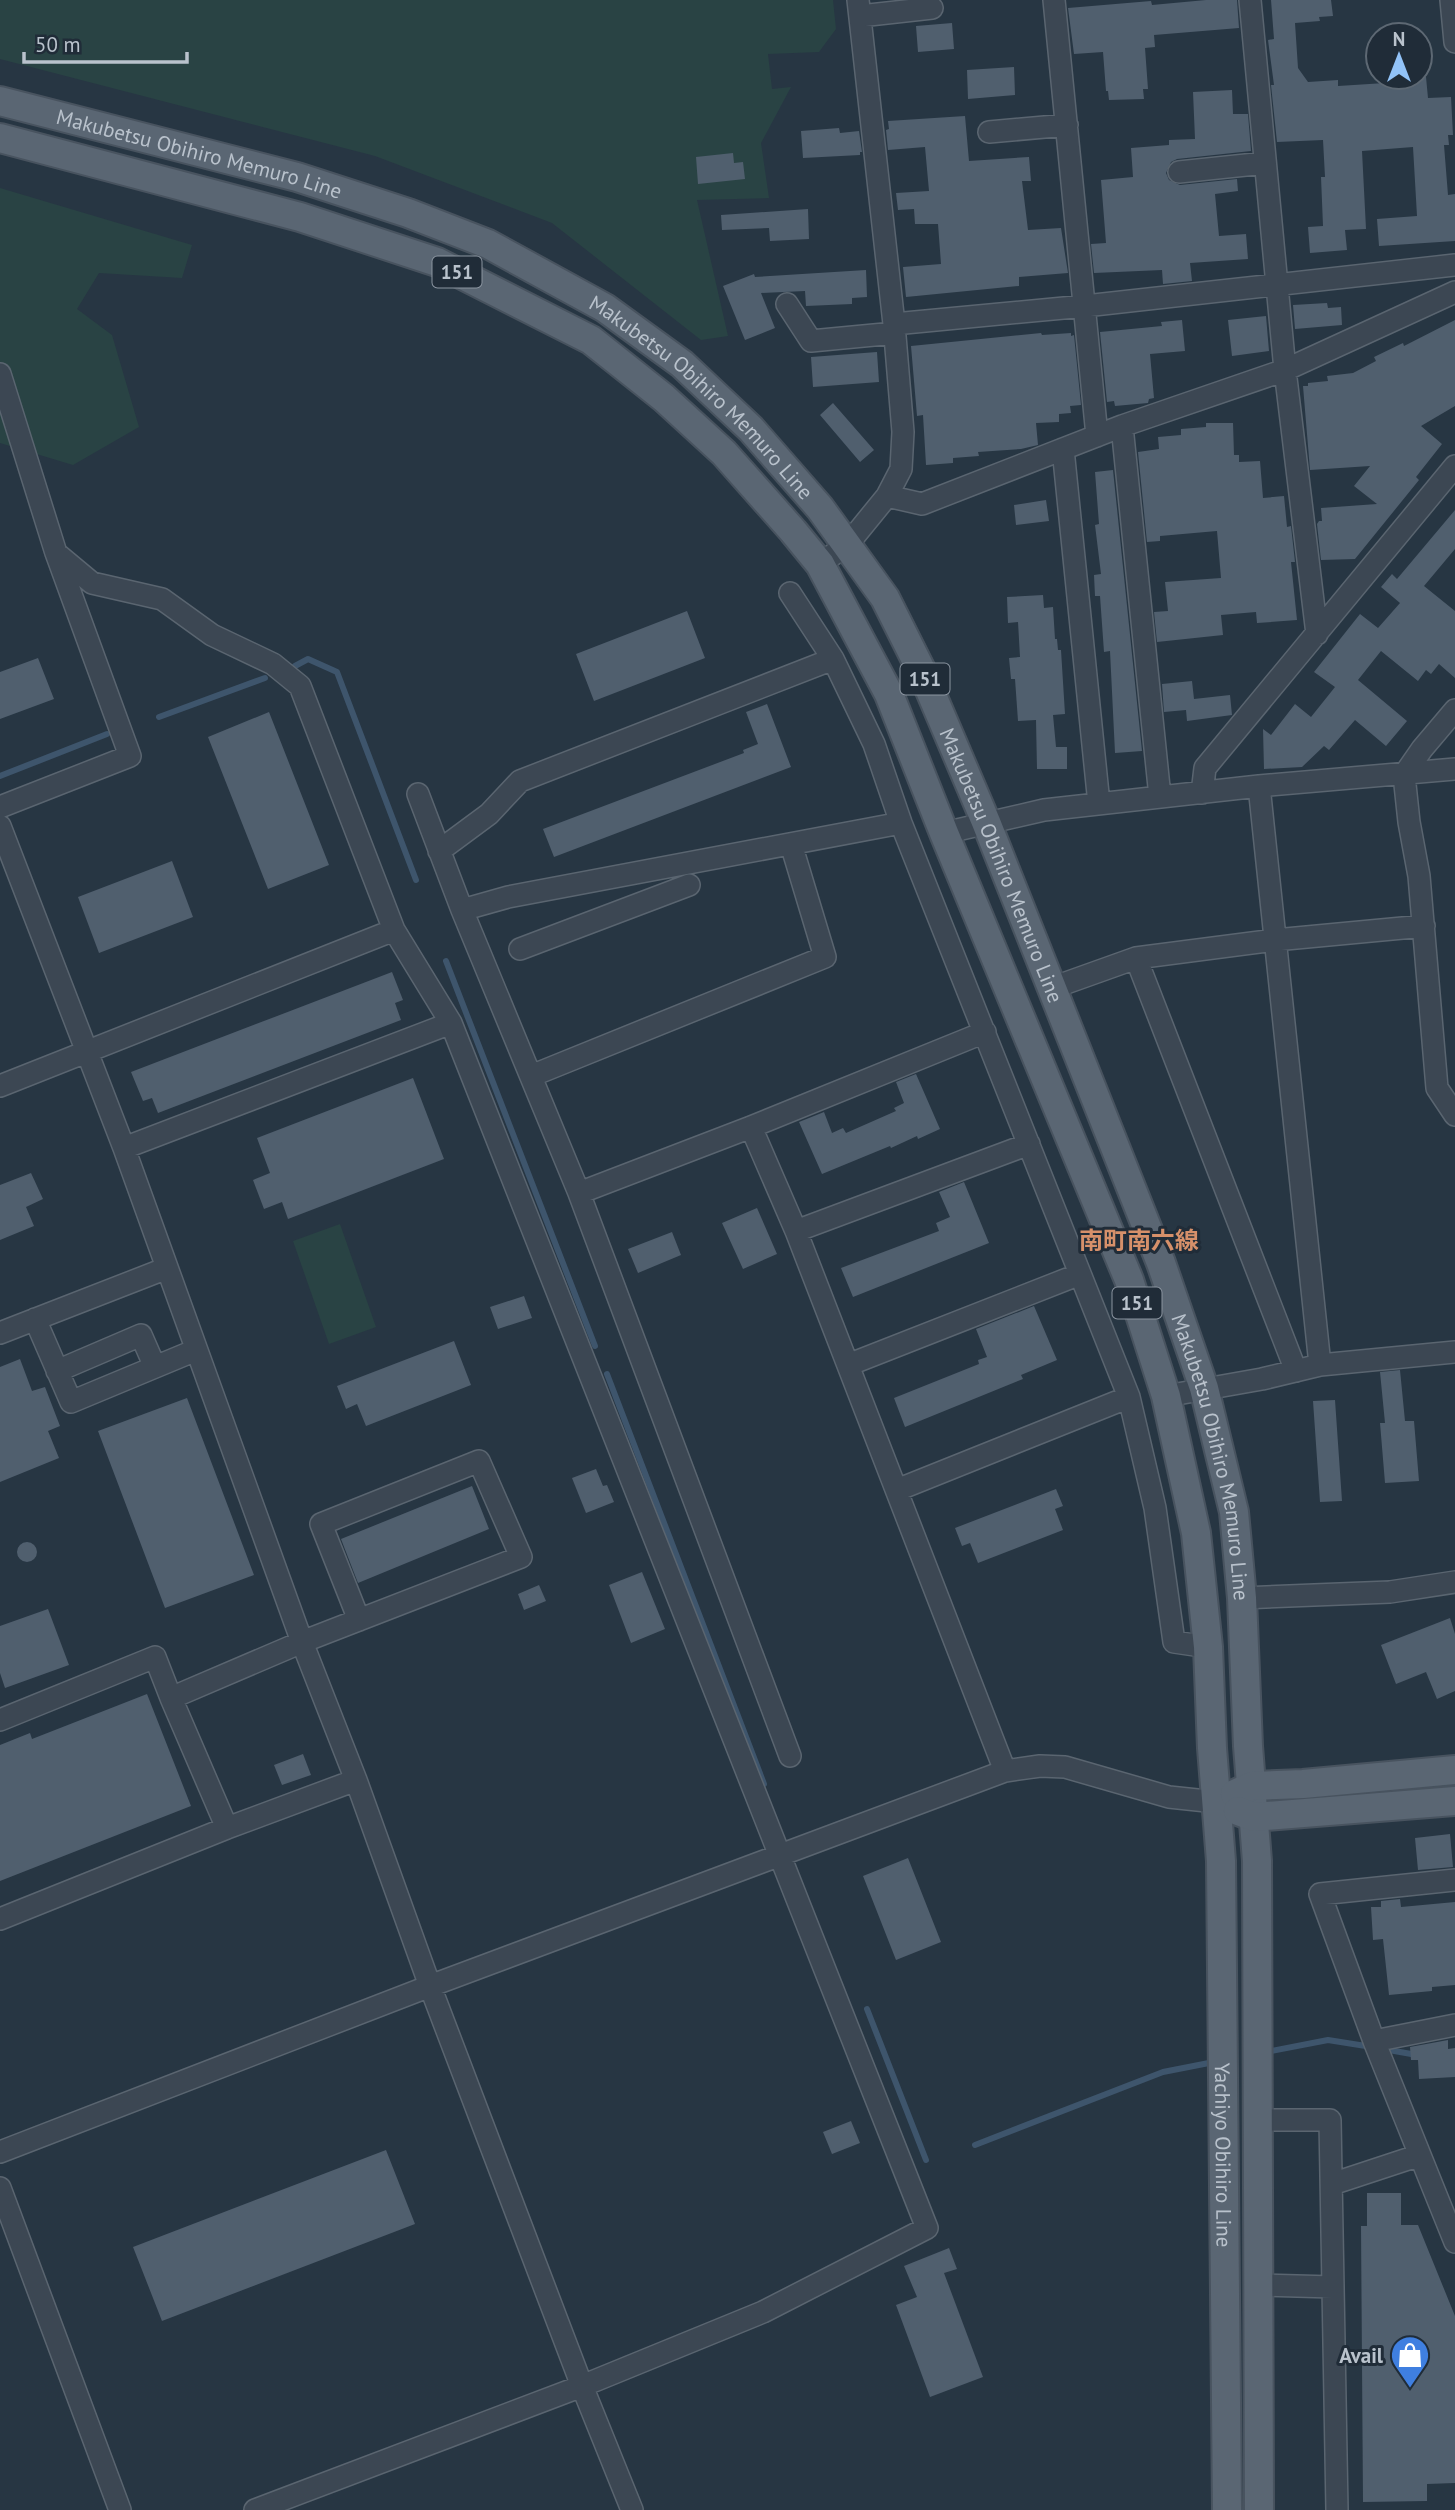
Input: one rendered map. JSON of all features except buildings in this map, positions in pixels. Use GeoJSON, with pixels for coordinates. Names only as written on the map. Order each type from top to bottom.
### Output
{"type":"FeatureCollection","features":[{"type":"Feature","properties":{"kind":"main road","name":"Makubetsu Obihiro Memuro Line"},"geometry":{"type":"LineString","coordinates":[[0,100],[297,177],[488,244],[605,308],[682,364],[751,429],[848,544],[886,598],[923,674],[986,822],[1161,1264],[1204,1388],[1234,1512],[1242,1598],[1248,1746],[1254,1817]]}},
{"type":"Feature","properties":{"kind":"main road","name":"Makubetsu Obihiro Memuro Line"},"geometry":{"type":"LineString","coordinates":[[2,139],[300,217],[437,262],[591,340],[664,398],[724,453],[820,564],[890,694],[944,834],[1129,1280],[1166,1396],[1196,1533],[1208,1647],[1216,1802]]}},
{"type":"Feature","properties":{"kind":"main road"},"geometry":{"type":"LineString","coordinates":[[1216,1802],[1252,1786],[1455,1770]]}},
{"type":"Feature","properties":{"kind":"main road"},"geometry":{"type":"LineString","coordinates":[[1216,1802],[1254,1817],[1455,1801]]}},
{"type":"Feature","properties":{"kind":"main road","name":"Yachiyo Obihiro Line"},"geometry":{"type":"LineString","coordinates":[[1216,1802],[1221,1861],[1227,2510]]}},
{"type":"Feature","properties":{"kind":"main road","name":"Yachiyo Obihiro Line"},"geometry":{"type":"LineString","coordinates":[[1254,1817],[1257,1861],[1259,2510]]}},
{"type":"Feature","properties":{"kind":"street"},"geometry":{"type":"LineString","coordinates":[[1054,0],[1097,436]]}},
{"type":"Feature","properties":{"kind":"street"},"geometry":{"type":"LineString","coordinates":[[1250,0],[1285,370],[1317,634]]}},
{"type":"Feature","properties":{"kind":"street"},"geometry":{"type":"LineString","coordinates":[[1451,0],[1455,42]]}},
{"type":"Feature","properties":{"kind":"street"},"geometry":{"type":"LineString","coordinates":[[820,564],[848,544],[887,496],[901,469],[895,328],[859,8],[932,8]]}},
{"type":"Feature","properties":{"kind":"street"},"geometry":{"type":"LineString","coordinates":[[989,132],[1067,125]]}},
{"type":"Feature","properties":{"kind":"street"},"geometry":{"type":"LineString","coordinates":[[1179,172],[1265,163]]}},
{"type":"Feature","properties":{"kind":"street"},"geometry":{"type":"LineString","coordinates":[[787,304],[811,341],[895,328],[1455,265]]}},
{"type":"Feature","properties":{"kind":"street"},"geometry":{"type":"LineString","coordinates":[[887,496],[922,503],[1122,426],[1285,370],[1455,292]]}},
{"type":"Feature","properties":{"kind":"street"},"geometry":{"type":"LineString","coordinates":[[0,374],[56,553],[130,756],[0,807]]}},
{"type":"Feature","properties":{"kind":"street"},"geometry":{"type":"LineString","coordinates":[[1122,426],[1160,797]]}},
{"type":"Feature","properties":{"kind":"street"},"geometry":{"type":"LineString","coordinates":[[1063,449],[1098,804]]}},
{"type":"Feature","properties":{"kind":"street"},"geometry":{"type":"LineString","coordinates":[[1202,793],[1205,768],[1455,466]]}},
{"type":"Feature","properties":{"kind":"street"},"geometry":{"type":"LineString","coordinates":[[56,553],[92,583],[162,598],[212,635],[273,664],[300,686],[394,930],[451,1023],[927,2228],[763,2312],[582,2386],[254,2510]]}},
{"type":"Feature","properties":{"kind":"street"},"geometry":{"type":"LineString","coordinates":[[790,593],[833,659],[874,744],[901,823],[1129,1398],[1155,1508],[1174,1642],[1208,1647]]}},
{"type":"Feature","properties":{"kind":"street"},"geometry":{"type":"LineString","coordinates":[[439,851],[489,814],[520,781],[833,659]]}},
{"type":"Feature","properties":{"kind":"street"},"geometry":{"type":"LineString","coordinates":[[1455,710],[1404,775],[1419,876],[1437,1088],[1455,1115]]}},
{"type":"Feature","properties":{"kind":"street"},"geometry":{"type":"LineString","coordinates":[[944,834],[1044,810],[1259,786],[1455,769]]}},
{"type":"Feature","properties":{"kind":"street"},"geometry":{"type":"LineString","coordinates":[[1259,786],[1320,1365]]}},
{"type":"Feature","properties":{"kind":"street"},"geometry":{"type":"LineString","coordinates":[[418,794],[462,910],[579,1193],[790,1756]]}},
{"type":"Feature","properties":{"kind":"street"},"geometry":{"type":"LineString","coordinates":[[462,910],[508,897],[901,823]]}},
{"type":"Feature","properties":{"kind":"street"},"geometry":{"type":"LineString","coordinates":[[0,826],[124,1148],[302,1642],[430,1986],[632,2510]]}},
{"type":"Feature","properties":{"kind":"street"},"geometry":{"type":"LineString","coordinates":[[531,1076],[825,957],[791,844]]}},
{"type":"Feature","properties":{"kind":"street"},"geometry":{"type":"LineString","coordinates":[[629,874],[638,904]]}},
{"type":"Feature","properties":{"kind":"street"},"geometry":{"type":"LineString","coordinates":[[520,949],[689,885]]}},
{"type":"Feature","properties":{"kind":"street"},"geometry":{"type":"LineString","coordinates":[[1052,988],[1136,958],[1275,940],[1424,926]]}},
{"type":"Feature","properties":{"kind":"street"},"geometry":{"type":"LineString","coordinates":[[0,1086],[394,930]]}},
{"type":"Feature","properties":{"kind":"street"},"geometry":{"type":"LineString","coordinates":[[1136,958],[1296,1371]]}},
{"type":"Feature","properties":{"kind":"street"},"geometry":{"type":"LineString","coordinates":[[124,1148],[451,1023]]}},
{"type":"Feature","properties":{"kind":"street"},"geometry":{"type":"LineString","coordinates":[[579,1193],[985,1032]]}},
{"type":"Feature","properties":{"kind":"street"},"geometry":{"type":"LineString","coordinates":[[751,1127],[796,1231],[1005,1772]]}},
{"type":"Feature","properties":{"kind":"street"},"geometry":{"type":"LineString","coordinates":[[796,1231],[1029,1144]]}},
{"type":"Feature","properties":{"kind":"street"},"geometry":{"type":"LineString","coordinates":[[0,1333],[167,1268]]}},
{"type":"Feature","properties":{"kind":"street"},"geometry":{"type":"LineString","coordinates":[[848,1365],[1080,1274]]}},
{"type":"Feature","properties":{"kind":"street"},"geometry":{"type":"LineString","coordinates":[[35,1319],[71,1402],[196,1350]]}},
{"type":"Feature","properties":{"kind":"street"},"geometry":{"type":"LineString","coordinates":[[57,1371],[141,1335],[155,1367]]}},
{"type":"Feature","properties":{"kind":"street"},"geometry":{"type":"LineString","coordinates":[[1166,1396],[1320,1365],[1455,1352]]}},
{"type":"Feature","properties":{"kind":"street"},"geometry":{"type":"LineString","coordinates":[[897,1490],[1129,1398]]}},
{"type":"Feature","properties":{"kind":"street"},"geometry":{"type":"LineString","coordinates":[[171,1698],[302,1642],[359,1620],[521,1557],[479,1461],[321,1524],[359,1620]]}},
{"type":"Feature","properties":{"kind":"street"},"geometry":{"type":"LineString","coordinates":[[1242,1598],[1390,1592],[1455,1582]]}},
{"type":"Feature","properties":{"kind":"street"},"geometry":{"type":"LineString","coordinates":[[0,1720],[155,1657],[228,1828]]}},
{"type":"Feature","properties":{"kind":"street"},"geometry":{"type":"LineString","coordinates":[[0,2152],[430,1986],[1005,1772],[1040,1766],[1065,1767],[1169,1797],[1216,1802]]}},
{"type":"Feature","properties":{"kind":"street"},"geometry":{"type":"LineString","coordinates":[[0,1919],[355,1780]]}},
{"type":"Feature","properties":{"kind":"street"},"geometry":{"type":"LineString","coordinates":[[1455,1880],[1320,1894],[1374,2041],[1455,2242]]}},
{"type":"Feature","properties":{"kind":"street"},"geometry":{"type":"LineString","coordinates":[[1374,2041],[1455,2025]]}},
{"type":"Feature","properties":{"kind":"street"},"geometry":{"type":"LineString","coordinates":[[1258,2120],[1331,2120],[1337,2510]]}},
{"type":"Feature","properties":{"kind":"street"},"geometry":{"type":"LineString","coordinates":[[1332,2184],[1420,2155]]}},
{"type":"Feature","properties":{"kind":"street"},"geometry":{"type":"LineString","coordinates":[[0,2188],[120,2510]]}},
{"type":"Feature","properties":{"kind":"street"},"geometry":{"type":"LineString","coordinates":[[1258,2285],[1333,2287]]}},
{"type":"Feature","properties":{"kind":"green space"},"geometry":{"type":"Polygon","coordinates":[[[0,0],[833,0],[836,29],[819,52],[768,54],[772,89],[791,87],[761,143],[769,198],[697,200],[728,336],[701,340],[552,223],[375,156],[0,59],[0,0]]]}},
{"type":"Feature","properties":{"kind":"green space"},"geometry":{"type":"Polygon","coordinates":[[[0,188],[192,245],[182,278],[99,273],[77,309],[112,335],[139,427],[73,465],[0,443],[0,188]]]}},
{"type":"Feature","properties":{"kind":"green space"},"geometry":{"type":"Polygon","coordinates":[[[340,1224],[376,1327],[329,1344],[293,1241],[340,1224]]]}},
{"type":"Feature","properties":{"kind":"waterway"},"geometry":{"type":"LineString","coordinates":[[295,666],[308,659],[337,672],[416,880]]}},
{"type":"Feature","properties":{"kind":"waterway"},"geometry":{"type":"LineString","coordinates":[[159,717],[265,678]]}},
{"type":"Feature","properties":{"kind":"waterway"},"geometry":{"type":"LineString","coordinates":[[0,776],[107,734]]}},
{"type":"Feature","properties":{"kind":"waterway"},"geometry":{"type":"LineString","coordinates":[[446,961],[595,1346]]}},
{"type":"Feature","properties":{"kind":"waterway"},"geometry":{"type":"LineString","coordinates":[[607,1374],[764,1784]]}},
{"type":"Feature","properties":{"kind":"waterway"},"geometry":{"type":"LineString","coordinates":[[867,2009],[926,2160]]}},
{"type":"Feature","properties":{"kind":"waterway"},"geometry":{"type":"LineString","coordinates":[[1266,2052],[1328,2040],[1372,2047]]}},
{"type":"Feature","properties":{"kind":"waterway"},"geometry":{"type":"LineString","coordinates":[[1383,2049],[1417,2055]]}},
{"type":"Feature","properties":{"kind":"waterway"},"geometry":{"type":"LineString","coordinates":[[975,2145],[1163,2072],[1214,2062]]}},
{"type":"Feature","properties":{"kind":"place","name":"Avail"},"geometry":{"type":"Point","coordinates":[1410,2389]}},
{"type":"Feature","properties":{"kind":"district","name":"南町南六線"},"geometry":{"type":"Point","coordinates":[1139,1240]}}]}
